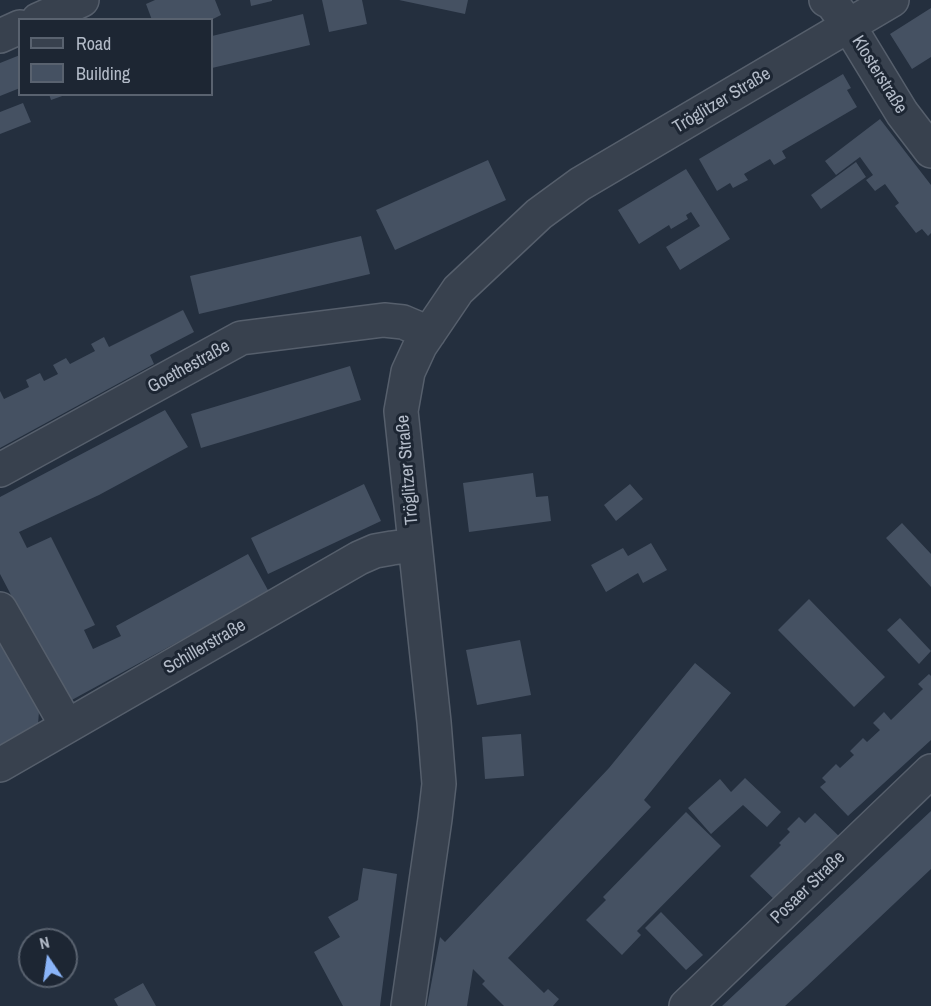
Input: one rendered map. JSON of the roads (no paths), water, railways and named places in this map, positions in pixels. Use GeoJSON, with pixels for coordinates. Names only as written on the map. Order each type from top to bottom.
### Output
{"type":"FeatureCollection","features":[{"type":"Feature","properties":{"kind":"street"},"geometry":{"type":"LineString","coordinates":[[42,18],[82,0]]}},
{"type":"Feature","properties":{"kind":"street","name":"Klosterstraße"},"geometry":{"type":"LineString","coordinates":[[826,0],[832,3],[849,26],[902,113],[931,151]]}},
{"type":"Feature","properties":{"kind":"street","name":"Tröglitzer Straße"},"geometry":{"type":"LineString","coordinates":[[408,1006],[439,784],[401,411],[408,372],[420,346],[458,290],[540,214],[580,184],[892,0]]}},
{"type":"Feature","properties":{"kind":"street"},"geometry":{"type":"LineString","coordinates":[[0,36],[18,28]]}},
{"type":"Feature","properties":{"kind":"street","name":"Goethestraße"},"geometry":{"type":"LineString","coordinates":[[0,471],[241,338],[384,320],[403,322],[429,333]]}},
{"type":"Feature","properties":{"kind":"street","name":"Schillerstraße"},"geometry":{"type":"LineString","coordinates":[[0,765],[359,558],[375,551],[415,546]]}},
{"type":"Feature","properties":{"kind":"street"},"geometry":{"type":"LineString","coordinates":[[0,609],[67,726]]}},
{"type":"Feature","properties":{"kind":"street","name":"Posaer Straße"},"geometry":{"type":"LineString","coordinates":[[686,1006],[931,771]]}}]}
